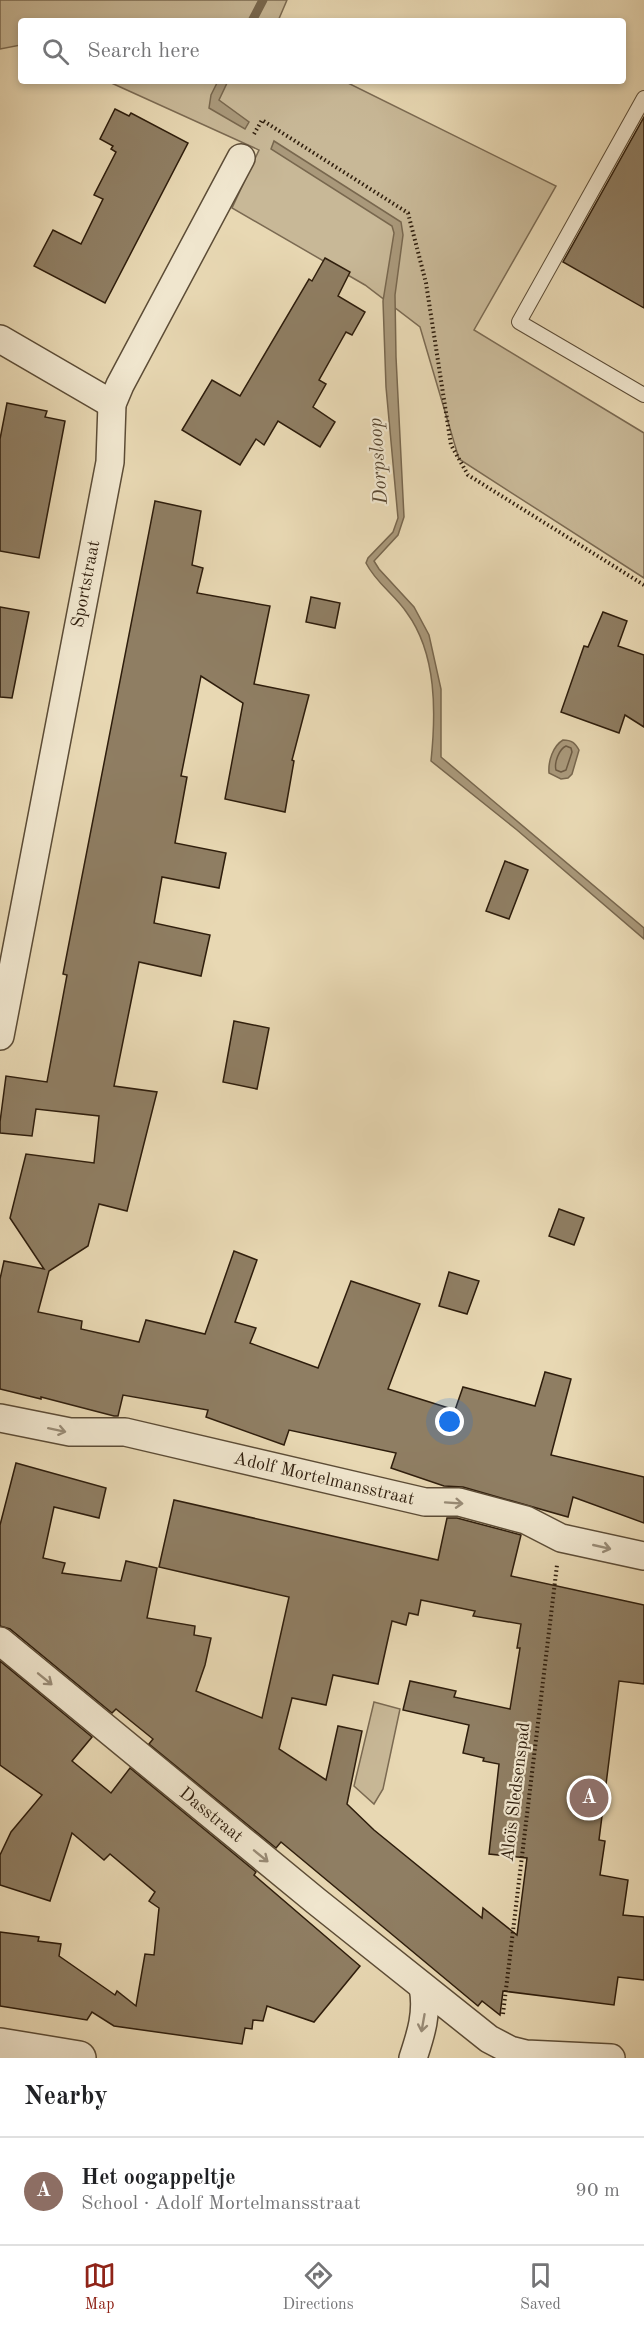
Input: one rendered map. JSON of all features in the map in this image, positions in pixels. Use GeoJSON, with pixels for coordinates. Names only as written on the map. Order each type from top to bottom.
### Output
{"type":"FeatureCollection","features":[{"type":"Feature","properties":{"kind":"street","name":"Sportstraat"},"geometry":{"type":"LineString","coordinates":[[0,1036],[110,462],[112,404],[241,158]]}},
{"type":"Feature","properties":{"kind":"street"},"geometry":{"type":"LineString","coordinates":[[0,339],[112,404]]}},
{"type":"Feature","properties":{"kind":"street","name":"Adolf Mortelmansstraat"},"geometry":{"type":"LineString","coordinates":[[0,1418],[70,1432],[124,1432],[425,1502],[459,1502],[526,1520],[561,1538],[644,1556]]}},
{"type":"Feature","properties":{"kind":"street","name":"Dasstraat"},"geometry":{"type":"LineString","coordinates":[[0,1641],[423,1987],[509,2054],[611,2058]]}},
{"type":"Feature","properties":{"kind":"street"},"geometry":{"type":"LineString","coordinates":[[413,2058],[423,2027],[426,2001],[423,1987]]}},
{"type":"Feature","properties":{"kind":"street"},"geometry":{"type":"LineString","coordinates":[[0,2045],[79,2058]]}},
{"type":"Feature","properties":{"kind":"lane"},"geometry":{"type":"LineString","coordinates":[[644,98],[519,322],[644,395]]}},
{"type":"Feature","properties":{"kind":"path"},"geometry":{"type":"LineString","coordinates":[[241,158],[262,120],[408,213],[426,284],[451,445],[468,475],[644,585]]}},
{"type":"Feature","properties":{"kind":"path","name":"Aloïs Sledsenspad"},"geometry":{"type":"LineString","coordinates":[[509,2054],[502,2020],[561,1538]]}},
{"type":"Feature","properties":{"kind":"shaded area"},"geometry":{"type":"Polygon","coordinates":[[[0,0],[287,0],[279,18],[18,18],[18,46],[0,49],[0,0]]]}},
{"type":"Feature","properties":{"kind":"shaded area"},"geometry":{"type":"Polygon","coordinates":[[[114,84],[350,84],[556,186],[474,330],[644,433],[644,578],[459,459],[420,327],[365,285],[232,208],[259,150],[114,84]]]}},
{"type":"Feature","properties":{"kind":"shaded area"},"geometry":{"type":"Polygon","coordinates":[[[374,1702],[400,1709],[383,1789],[374,1804],[354,1786],[374,1702]]]}},
{"type":"Feature","properties":{"kind":"water"},"geometry":{"type":"Polygon","coordinates":[[[216,84],[227,84],[219,100],[249,122],[245,129],[209,108],[211,95],[216,84]]]}},
{"type":"Feature","properties":{"kind":"water"},"geometry":{"type":"Polygon","coordinates":[[[274,141],[401,222],[403,235],[395,295],[404,517],[398,535],[374,561],[414,607],[429,635],[441,689],[441,757],[644,928],[644,939],[517,830],[431,761],[434,704],[429,665],[424,647],[407,613],[375,577],[366,563],[393,532],[398,518],[386,387],[383,301],[394,233],[392,226],[271,149],[274,141]]]}},
{"type":"Feature","properties":{"kind":"water"},"geometry":{"type":"Polygon","coordinates":[[[563,740],[573,742],[579,750],[572,774],[568,778],[561,779],[549,773],[549,768],[554,750],[563,740]]]}},
{"type":"Feature","properties":{"kind":"building"},"geometry":{"type":"Polygon","coordinates":[[[115,109],[129,116],[131,113],[188,143],[105,303],[34,266],[53,230],[81,244],[103,199],[94,195],[116,152],[111,149],[113,146],[100,139],[115,109]]]}},
{"type":"Feature","properties":{"kind":"building"},"geometry":{"type":"Polygon","coordinates":[[[644,117],[644,308],[563,262],[644,117]]]}},
{"type":"Feature","properties":{"kind":"building"},"geometry":{"type":"Polygon","coordinates":[[[325,258],[350,272],[338,296],[365,312],[352,335],[346,332],[319,380],[326,384],[313,407],[335,422],[320,447],[278,421],[264,445],[256,439],[240,465],[182,430],[212,380],[240,396],[309,279],[312,281],[325,258]]]}},
{"type":"Feature","properties":{"kind":"building"},"geometry":{"type":"Polygon","coordinates":[[[7,403],[47,411],[45,417],[65,421],[39,558],[0,551],[0,439],[7,403]]]}},
{"type":"Feature","properties":{"kind":"building"},"geometry":{"type":"Polygon","coordinates":[[[155,501],[201,511],[192,565],[203,568],[197,593],[270,606],[254,684],[309,695],[292,760],[294,761],[285,812],[225,799],[243,703],[201,676],[181,776],[187,777],[175,843],[226,853],[219,888],[162,877],[154,923],[210,935],[201,976],[139,962],[114,1086],[157,1092],[127,1211],[99,1204],[88,1246],[49,1271],[38,1312],[82,1321],[81,1329],[139,1342],[146,1320],[205,1334],[234,1251],[257,1260],[235,1322],[256,1328],[250,1343],[318,1368],[351,1281],[420,1304],[388,1389],[455,1410],[463,1387],[535,1406],[545,1372],[571,1379],[551,1455],[644,1477],[644,1523],[573,1497],[568,1517],[463,1487],[444,1486],[391,1468],[396,1453],[289,1430],[284,1445],[206,1417],[208,1410],[123,1395],[118,1416],[114,1416],[0,1389],[0,1279],[4,1261],[44,1269],[10,1218],[26,1154],[94,1163],[99,1116],[36,1109],[32,1136],[0,1133],[0,1122],[6,1076],[47,1082],[67,975],[63,974],[155,501]]]}},
{"type":"Feature","properties":{"kind":"building"},"geometry":{"type":"Polygon","coordinates":[[[311,597],[340,603],[335,628],[306,622],[311,597]]]}},
{"type":"Feature","properties":{"kind":"building"},"geometry":{"type":"Polygon","coordinates":[[[0,607],[29,612],[12,698],[0,697],[0,607]]]}},
{"type":"Feature","properties":{"kind":"building"},"geometry":{"type":"Polygon","coordinates":[[[603,612],[627,621],[618,646],[644,655],[644,727],[625,715],[619,733],[561,712],[584,646],[588,647],[603,612]]]}},
{"type":"Feature","properties":{"kind":"building"},"geometry":{"type":"Polygon","coordinates":[[[505,861],[528,870],[509,919],[486,911],[505,861]]]}},
{"type":"Feature","properties":{"kind":"building"},"geometry":{"type":"Polygon","coordinates":[[[234,1021],[269,1028],[257,1089],[223,1082],[234,1021]]]}},
{"type":"Feature","properties":{"kind":"building"},"geometry":{"type":"Polygon","coordinates":[[[559,1209],[584,1218],[574,1245],[549,1236],[559,1209]]]}},
{"type":"Feature","properties":{"kind":"building"},"geometry":{"type":"Polygon","coordinates":[[[449,1272],[479,1281],[467,1314],[439,1306],[449,1272]]]}},
{"type":"Feature","properties":{"kind":"building"},"geometry":{"type":"Polygon","coordinates":[[[16,1463],[106,1488],[99,1518],[54,1507],[43,1558],[65,1563],[62,1573],[121,1581],[126,1561],[157,1568],[147,1618],[195,1626],[194,1635],[211,1638],[196,1691],[262,1718],[289,1597],[159,1567],[174,1500],[438,1560],[447,1518],[457,1518],[521,1535],[511,1576],[644,1605],[644,1684],[619,1681],[599,1840],[605,1841],[600,1875],[628,1880],[623,1915],[644,1917],[644,1980],[618,1977],[614,2005],[503,1991],[500,2015],[482,2001],[478,2006],[281,1842],[276,1848],[149,1744],[153,1739],[116,1709],[112,1713],[10,1629],[0,1626],[0,1525],[16,1463]],[[421,1600],[418,1615],[409,1613],[406,1625],[392,1621],[378,1684],[333,1675],[326,1705],[292,1698],[279,1749],[326,1780],[338,1726],[362,1731],[347,1804],[374,1830],[482,1918],[483,1908],[517,1935],[527,1858],[489,1854],[499,1764],[483,1761],[484,1758],[463,1753],[469,1725],[403,1710],[410,1681],[456,1691],[454,1697],[510,1709],[520,1648],[517,1648],[521,1624],[473,1616],[475,1611],[421,1600]]]}},
{"type":"Feature","properties":{"kind":"building"},"geometry":{"type":"Polygon","coordinates":[[[0,1661],[92,1737],[72,1761],[111,1793],[130,1768],[256,1872],[254,1875],[360,1966],[314,2022],[267,2006],[263,2021],[253,2020],[252,2029],[245,2028],[242,2044],[114,2026],[92,2012],[87,2020],[0,2006],[0,1932],[39,1937],[38,1941],[61,1944],[59,1956],[115,1995],[117,1991],[136,2006],[145,1954],[154,1955],[159,1908],[149,1901],[155,1892],[110,1854],[104,1860],[72,1833],[50,1901],[0,1885],[0,1855],[11,1832],[42,1795],[0,1765],[0,1661]]]}},
{"type":"Feature","properties":{"kind":"waterway","name":"Dorpsloop"},"geometry":{"type":"LineString","coordinates":[[254,18],[263,0]]}},
{"type":"Feature","properties":{"kind":"place","name":"Het oogappeltje"},"geometry":{"type":"Point","coordinates":[589,1798]}}]}
